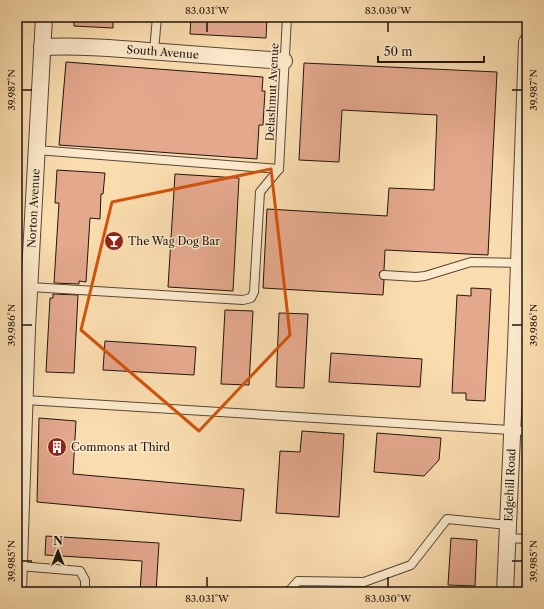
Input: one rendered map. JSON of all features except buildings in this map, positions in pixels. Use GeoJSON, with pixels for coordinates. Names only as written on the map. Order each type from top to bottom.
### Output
{"type":"FeatureCollection","features":[{"type":"Feature","properties":{"kind":"street","name":"Norton Avenue"},"geometry":{"type":"LineString","coordinates":[[18,592],[19,515],[44,17]]}},
{"type":"Feature","properties":{"kind":"street","name":"Edgehill Road"},"geometry":{"type":"LineString","coordinates":[[505,592],[508,531],[520,430],[519,263],[527,42]]}},
{"type":"Feature","properties":{"kind":"street","name":"South Avenue"},"geometry":{"type":"LineString","coordinates":[[42,47],[69,46],[284,61]]}},
{"type":"Feature","properties":{"kind":"lane"},"geometry":{"type":"LineString","coordinates":[[154,52],[157,17]]}},
{"type":"Feature","properties":{"kind":"lane","name":"Delashmut Avenue"},"geometry":{"type":"LineString","coordinates":[[279,169],[287,17]]}},
{"type":"Feature","properties":{"kind":"lane"},"geometry":{"type":"LineString","coordinates":[[38,150],[279,169]]}},
{"type":"Feature","properties":{"kind":"lane"},"geometry":{"type":"LineString","coordinates":[[30,287],[243,300],[251,298],[254,292],[260,192],[279,169]]}},
{"type":"Feature","properties":{"kind":"lane"},"geometry":{"type":"LineString","coordinates":[[384,275],[416,277],[425,276],[470,262],[519,263]]}},
{"type":"Feature","properties":{"kind":"lane"},"geometry":{"type":"LineString","coordinates":[[25,400],[520,430]]}},
{"type":"Feature","properties":{"kind":"lane"},"geometry":{"type":"LineString","coordinates":[[290,592],[298,581],[364,582],[411,566],[447,519],[508,531],[527,539]]}},
{"type":"Feature","properties":{"kind":"lane"},"geometry":{"type":"LineString","coordinates":[[19,566],[80,571],[85,580],[84,592]]}},
{"type":"Feature","properties":{"kind":"highlighted area"},"geometry":{"type":"Polygon","coordinates":[[[271,169],[290,335],[199,431],[81,330],[112,202],[271,169]]]}},
{"type":"Feature","properties":{"kind":"place","name":"The Wag Dog Bar"},"geometry":{"type":"Point","coordinates":[114,241]}},
{"type":"Feature","properties":{"kind":"place","name":"Commons at Third"},"geometry":{"type":"Point","coordinates":[57,447]}}]}
